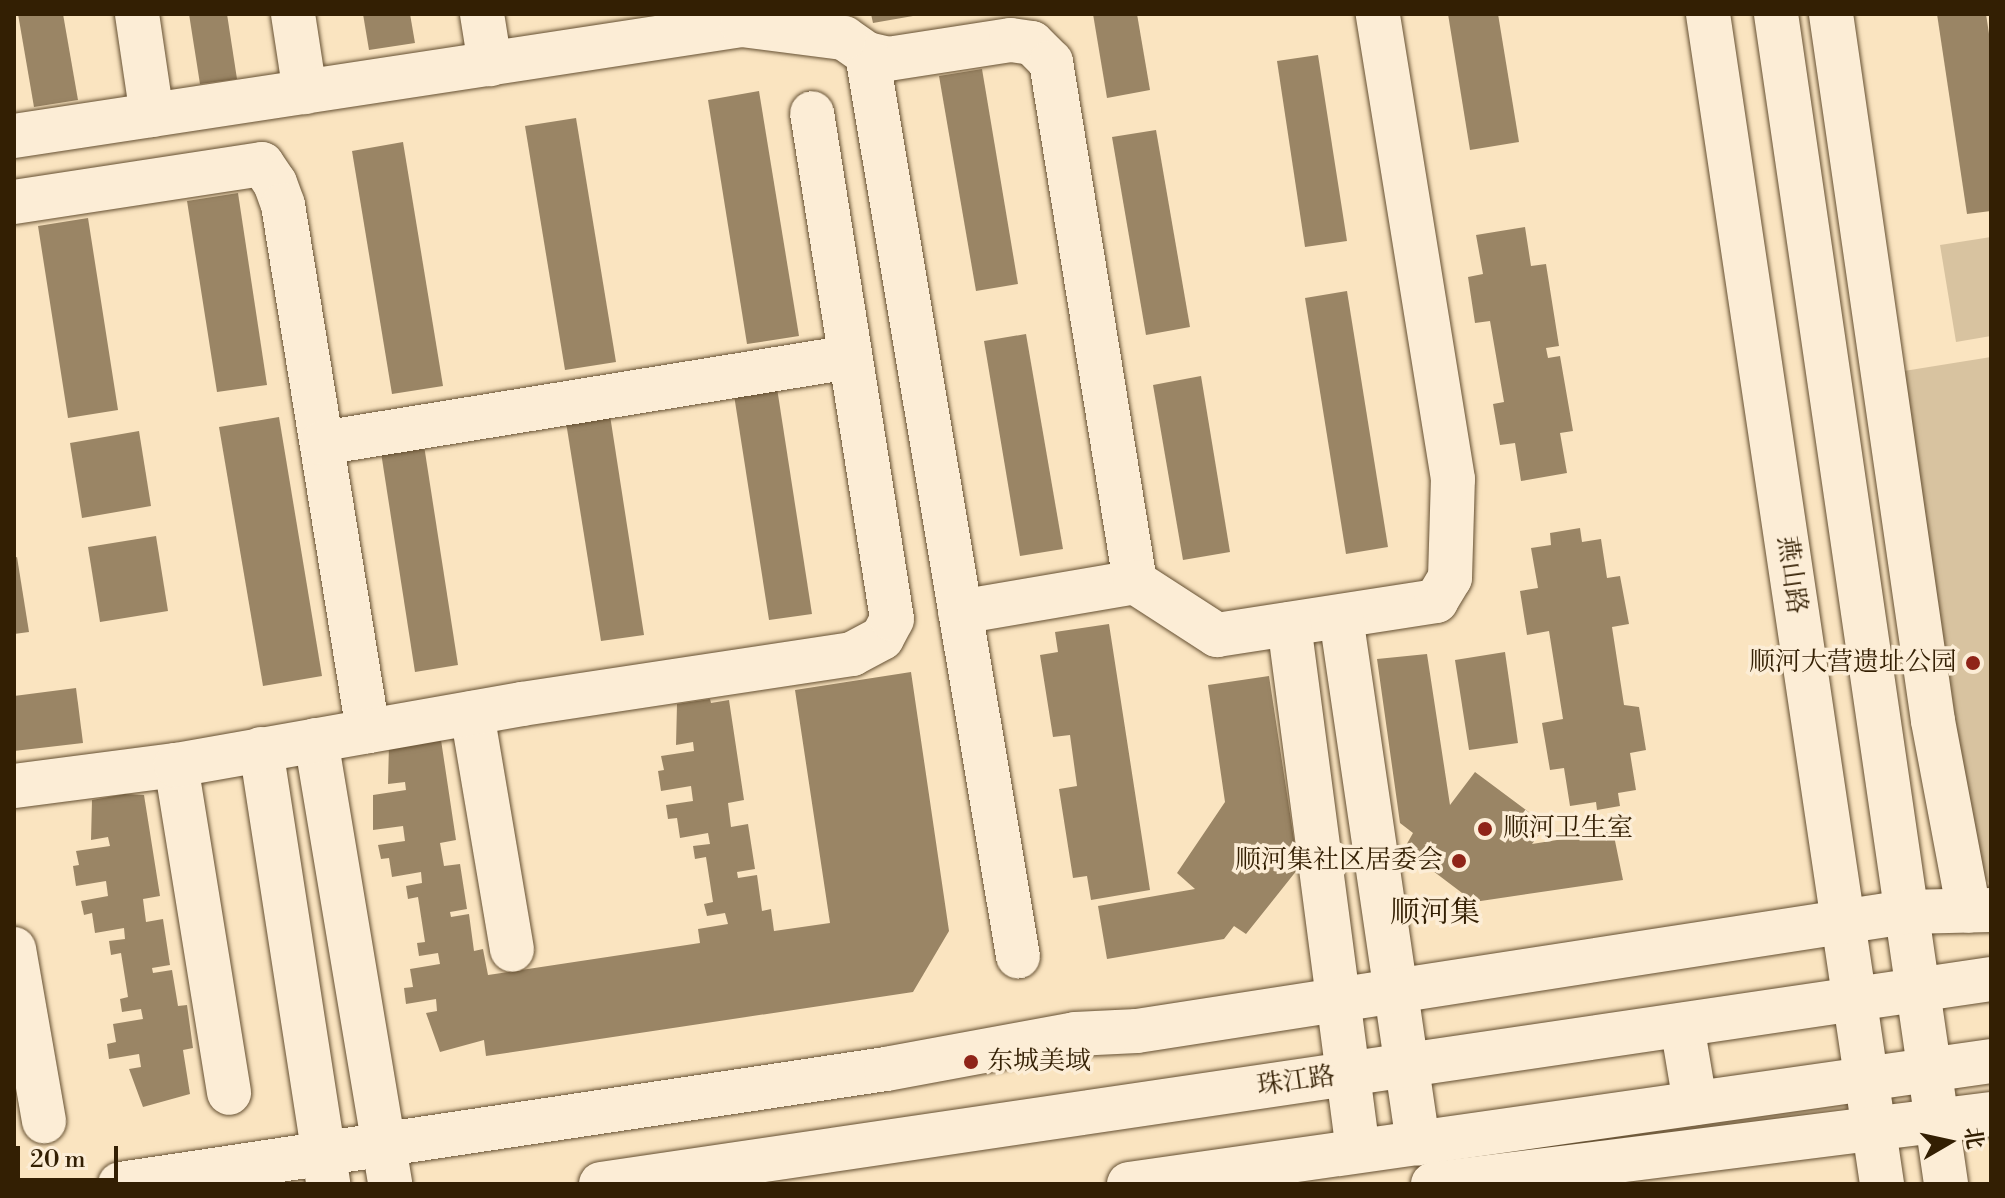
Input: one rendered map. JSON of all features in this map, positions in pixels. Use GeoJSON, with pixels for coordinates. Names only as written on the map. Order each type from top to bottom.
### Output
{"type":"FeatureCollection","features":[{"type":"Feature","properties":{"kind":"street"},"geometry":{"type":"LineString","coordinates":[[137,14],[152,115]]}},
{"type":"Feature","properties":{"kind":"street"},"geometry":{"type":"LineString","coordinates":[[293,14],[305,92]]}},
{"type":"Feature","properties":{"kind":"street"},"geometry":{"type":"LineString","coordinates":[[482,14],[490,64]]}},
{"type":"Feature","properties":{"kind":"street"},"geometry":{"type":"LineString","coordinates":[[960,612],[1135,582],[1217,635],[1436,601],[1450,578],[1454,530],[1453,479],[1378,14]]}},
{"type":"Feature","properties":{"kind":"street","name":"燕山路"},"geometry":{"type":"LineString","coordinates":[[1708,14],[1882,1184]]}},
{"type":"Feature","properties":{"kind":"street"},"geometry":{"type":"LineString","coordinates":[[1776,14],[1946,1184]]}},
{"type":"Feature","properties":{"kind":"street"},"geometry":{"type":"LineString","coordinates":[[120,1184],[387,1164],[1075,1034],[1137,1031],[1906,912],[1980,910],[1933,721],[1831,14]]}},
{"type":"Feature","properties":{"kind":"street"},"geometry":{"type":"LineString","coordinates":[[14,136],[490,64],[625,29],[742,25],[848,35],[888,59],[1011,40],[1032,43],[1051,62],[1135,582]]}},
{"type":"Feature","properties":{"kind":"street"},"geometry":{"type":"LineString","coordinates":[[848,35],[960,612],[1018,956]]}},
{"type":"Feature","properties":{"kind":"street"},"geometry":{"type":"LineString","coordinates":[[14,786],[176,765],[472,713],[852,654],[882,638],[892,619],[812,113]]}},
{"type":"Feature","properties":{"kind":"street"},"geometry":{"type":"LineString","coordinates":[[14,202],[262,164],[283,205],[368,731]]}},
{"type":"Feature","properties":{"kind":"street"},"geometry":{"type":"LineString","coordinates":[[322,443],[850,357]]}},
{"type":"Feature","properties":{"kind":"street"},"geometry":{"type":"LineString","coordinates":[[1341,617],[1418,1143]]}},
{"type":"Feature","properties":{"kind":"street"},"geometry":{"type":"LineString","coordinates":[[1289,624],[1358,1151]]}},
{"type":"Feature","properties":{"kind":"street"},"geometry":{"type":"LineString","coordinates":[[472,713],[512,950]]}},
{"type":"Feature","properties":{"kind":"street"},"geometry":{"type":"LineString","coordinates":[[316,740],[387,1164]]}},
{"type":"Feature","properties":{"kind":"street"},"geometry":{"type":"LineString","coordinates":[[261,749],[326,1169]]}},
{"type":"Feature","properties":{"kind":"street"},"geometry":{"type":"LineString","coordinates":[[176,765],[229,1093]]}},
{"type":"Feature","properties":{"kind":"street"},"geometry":{"type":"LineString","coordinates":[[14,949],[44,1121]]}},
{"type":"Feature","properties":{"kind":"street","name":"珠江路"},"geometry":{"type":"LineString","coordinates":[[601,1184],[772,1172],[1348,1074],[1991,979]]}},
{"type":"Feature","properties":{"kind":"street"},"geometry":{"type":"LineString","coordinates":[[1682,1025],[1695,1103]]}},
{"type":"Feature","properties":{"kind":"street"},"geometry":{"type":"LineString","coordinates":[[1129,1184],[1991,1061]]}},
{"type":"Feature","properties":{"kind":"street"},"geometry":{"type":"LineString","coordinates":[[1433,1184],[1873,1125],[1991,1114]]}},
{"type":"Feature","properties":{"kind":"shaded area"},"geometry":{"type":"Polygon","coordinates":[[[1991,237],[1991,336],[1956,342],[1940,245],[1991,237]]]}},
{"type":"Feature","properties":{"kind":"shaded area"},"geometry":{"type":"Polygon","coordinates":[[[1991,357],[1991,885],[1978,872],[1904,371],[1991,357]]]}},
{"type":"Feature","properties":{"kind":"building"},"geometry":{"type":"Polygon","coordinates":[[[18,14],[63,14],[78,100],[34,107],[18,14]]]}},
{"type":"Feature","properties":{"kind":"building"},"geometry":{"type":"Polygon","coordinates":[[[189,14],[227,14],[237,79],[200,84],[189,14]]]}},
{"type":"Feature","properties":{"kind":"building"},"geometry":{"type":"Polygon","coordinates":[[[363,14],[410,14],[415,43],[369,50],[363,14]]]}},
{"type":"Feature","properties":{"kind":"building"},"geometry":{"type":"Polygon","coordinates":[[[871,14],[913,14],[913,16],[873,23],[871,14]]]}},
{"type":"Feature","properties":{"kind":"building"},"geometry":{"type":"Polygon","coordinates":[[[1093,14],[1137,14],[1150,90],[1107,98],[1093,14]]]}},
{"type":"Feature","properties":{"kind":"building"},"geometry":{"type":"Polygon","coordinates":[[[1448,14],[1498,14],[1519,142],[1470,150],[1448,14]]]}},
{"type":"Feature","properties":{"kind":"building"},"geometry":{"type":"Polygon","coordinates":[[[1937,14],[1986,14],[1991,47],[1991,211],[1967,214],[1937,14]]]}},
{"type":"Feature","properties":{"kind":"building"},"geometry":{"type":"Polygon","coordinates":[[[1318,55],[1347,241],[1305,247],[1277,61],[1318,55]]]}},
{"type":"Feature","properties":{"kind":"building"},"geometry":{"type":"Polygon","coordinates":[[[982,69],[1018,284],[976,291],[939,76],[982,69]]]}},
{"type":"Feature","properties":{"kind":"building"},"geometry":{"type":"Polygon","coordinates":[[[759,91],[799,336],[747,344],[708,100],[759,91]]]}},
{"type":"Feature","properties":{"kind":"building"},"geometry":{"type":"Polygon","coordinates":[[[576,118],[616,362],[565,370],[525,126],[576,118]]]}},
{"type":"Feature","properties":{"kind":"building"},"geometry":{"type":"Polygon","coordinates":[[[1156,130],[1190,327],[1146,335],[1112,137],[1156,130]]]}},
{"type":"Feature","properties":{"kind":"building"},"geometry":{"type":"Polygon","coordinates":[[[403,142],[443,386],[392,394],[352,151],[403,142]]]}},
{"type":"Feature","properties":{"kind":"building"},"geometry":{"type":"Polygon","coordinates":[[[238,193],[267,385],[217,392],[187,201],[238,193]]]}},
{"type":"Feature","properties":{"kind":"building"},"geometry":{"type":"Polygon","coordinates":[[[88,218],[118,410],[68,418],[38,226],[88,218]]]}},
{"type":"Feature","properties":{"kind":"building"},"geometry":{"type":"Polygon","coordinates":[[[1525,227],[1531,266],[1546,264],[1559,346],[1546,348],[1548,358],[1560,356],[1573,431],[1560,433],[1567,473],[1521,481],[1515,443],[1500,445],[1493,404],[1504,402],[1490,321],[1475,323],[1468,277],[1483,274],[1476,235],[1525,227]]]}},
{"type":"Feature","properties":{"kind":"building"},"geometry":{"type":"Polygon","coordinates":[[[1347,291],[1388,547],[1346,554],[1305,298],[1347,291]]]}},
{"type":"Feature","properties":{"kind":"building"},"geometry":{"type":"Polygon","coordinates":[[[1026,334],[1063,549],[1020,556],[984,341],[1026,334]]]}},
{"type":"Feature","properties":{"kind":"building"},"geometry":{"type":"Polygon","coordinates":[[[1201,376],[1230,552],[1183,560],[1153,385],[1201,376]]]}},
{"type":"Feature","properties":{"kind":"building"},"geometry":{"type":"Polygon","coordinates":[[[777,388],[812,614],[769,620],[734,395],[777,388]]]}},
{"type":"Feature","properties":{"kind":"building"},"geometry":{"type":"Polygon","coordinates":[[[609,409],[644,635],[601,641],[565,416],[609,409]]]}},
{"type":"Feature","properties":{"kind":"building"},"geometry":{"type":"Polygon","coordinates":[[[279,417],[322,676],[263,686],[219,427],[279,417]]]}},
{"type":"Feature","properties":{"kind":"building"},"geometry":{"type":"Polygon","coordinates":[[[139,431],[151,506],[82,518],[70,443],[139,431]]]}},
{"type":"Feature","properties":{"kind":"building"},"geometry":{"type":"Polygon","coordinates":[[[423,439],[458,665],[415,672],[380,446],[423,439]]]}},
{"type":"Feature","properties":{"kind":"building"},"geometry":{"type":"Polygon","coordinates":[[[1580,528],[1582,542],[1601,539],[1607,578],[1620,576],[1629,624],[1612,627],[1624,705],[1639,707],[1646,750],[1630,753],[1636,790],[1618,793],[1620,806],[1597,810],[1596,802],[1570,806],[1564,768],[1550,770],[1542,723],[1563,719],[1549,631],[1527,635],[1520,591],[1538,588],[1531,548],[1551,545],[1550,533],[1580,528]]]}},
{"type":"Feature","properties":{"kind":"building"},"geometry":{"type":"Polygon","coordinates":[[[156,536],[168,611],[100,622],[88,547],[156,536]]]}},
{"type":"Feature","properties":{"kind":"building"},"geometry":{"type":"Polygon","coordinates":[[[17,557],[29,632],[14,634],[14,558],[17,557]]]}},
{"type":"Feature","properties":{"kind":"building"},"geometry":{"type":"Polygon","coordinates":[[[1109,624],[1150,890],[1091,900],[1087,876],[1073,878],[1059,789],[1077,786],[1070,735],[1053,737],[1040,655],[1058,652],[1055,632],[1109,624]]]}},
{"type":"Feature","properties":{"kind":"building"},"geometry":{"type":"Polygon","coordinates":[[[1505,652],[1518,743],[1469,750],[1455,660],[1505,652]]]}},
{"type":"Feature","properties":{"kind":"building"},"geometry":{"type":"Polygon","coordinates":[[[1427,654],[1450,805],[1475,772],[1546,825],[1532,844],[1613,831],[1623,880],[1474,902],[1404,849],[1413,833],[1400,823],[1377,659],[1427,654]]]}},
{"type":"Feature","properties":{"kind":"building"},"geometry":{"type":"Polygon","coordinates":[[[911,672],[949,931],[913,992],[486,1056],[484,1040],[440,1052],[426,1013],[437,1011],[436,999],[406,1004],[404,988],[413,987],[410,969],[440,964],[438,953],[419,956],[417,943],[425,942],[418,897],[408,899],[406,886],[422,883],[421,872],[392,877],[389,858],[381,859],[378,845],[405,841],[403,826],[373,830],[373,795],[406,790],[405,782],[388,784],[389,744],[441,740],[456,840],[440,843],[444,866],[460,864],[467,909],[450,912],[451,917],[469,914],[474,951],[483,949],[488,975],[700,943],[698,929],[728,924],[725,913],[707,916],[704,904],[713,902],[706,857],[695,859],[693,846],[710,844],[708,833],[680,838],[677,818],[668,819],[666,805],[693,801],[691,786],[661,791],[658,771],[664,770],[661,756],[694,751],[693,742],[676,745],[677,704],[710,699],[711,703],[729,700],[744,800],[728,803],[731,827],[748,824],[755,869],[737,872],[738,878],[757,875],[762,911],[771,909],[774,931],[830,923],[795,690],[911,672]]]}},
{"type":"Feature","properties":{"kind":"building"},"geometry":{"type":"Polygon","coordinates":[[[1269,676],[1296,853],[1305,860],[1246,934],[1234,926],[1224,939],[1107,959],[1098,906],[1195,889],[1177,873],[1225,802],[1208,685],[1269,676]]]}},
{"type":"Feature","properties":{"kind":"building"},"geometry":{"type":"Polygon","coordinates":[[[76,688],[83,743],[14,751],[14,696],[76,688]]]}},
{"type":"Feature","properties":{"kind":"building"},"geometry":{"type":"Polygon","coordinates":[[[125,794],[144,795],[160,896],[143,899],[146,922],[163,919],[170,965],[152,968],[153,973],[172,970],[178,1006],[187,1005],[193,1048],[183,1050],[190,1094],[143,1107],[129,1069],[141,1067],[139,1054],[109,1059],[107,1044],[116,1042],[113,1024],[143,1019],[141,1009],[122,1012],[120,999],[128,997],[121,953],[111,955],[109,941],[125,939],[124,928],[95,933],[92,913],[84,915],[81,901],[108,896],[106,881],[76,886],[73,866],[79,865],[76,851],[110,846],[108,837],[91,840],[92,800],[125,794]]]}},
{"type":"Feature","properties":{"kind":"place","name":"顺河大营遗址公园"},"geometry":{"type":"Point","coordinates":[1973,663]}},
{"type":"Feature","properties":{"kind":"place","name":"顺河卫生室"},"geometry":{"type":"Point","coordinates":[1485,829]}},
{"type":"Feature","properties":{"kind":"place","name":"顺河集社区居委会"},"geometry":{"type":"Point","coordinates":[1459,861]}},
{"type":"Feature","properties":{"kind":"place","name":"东城美域"},"geometry":{"type":"Point","coordinates":[971,1062]}},
{"type":"Feature","properties":{"kind":"district","name":"顺河集"},"geometry":{"type":"Point","coordinates":[1435,913]}}]}
